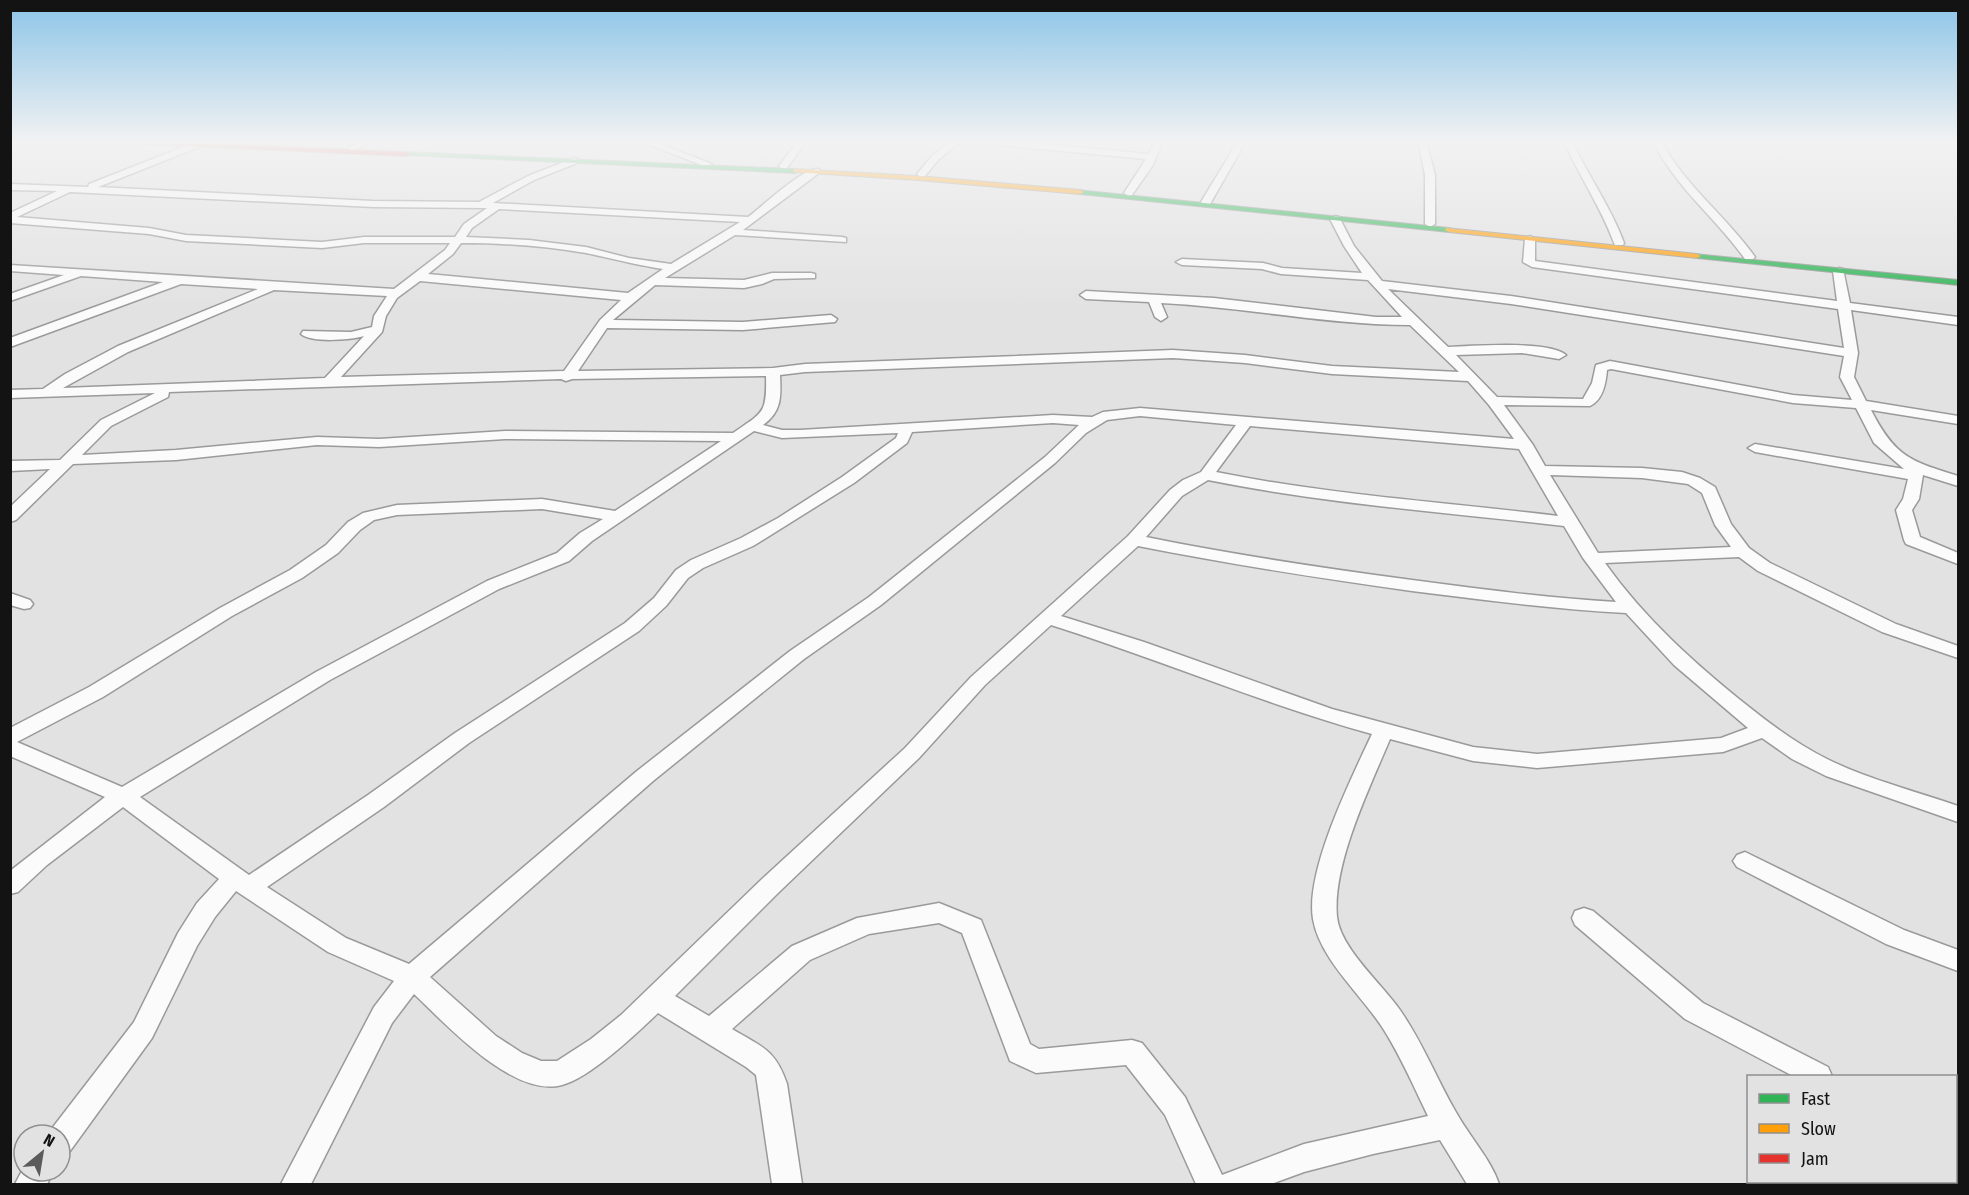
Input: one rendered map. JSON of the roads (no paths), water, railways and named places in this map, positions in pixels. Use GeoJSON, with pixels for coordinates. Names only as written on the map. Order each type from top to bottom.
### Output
{"type":"FeatureCollection","features":[{"type":"Feature","properties":{"kind":"highway"},"geometry":{"type":"LineString","coordinates":[[1128,197],[1959,283]]}},
{"type":"Feature","properties":{"kind":"highway"},"geometry":{"type":"LineString","coordinates":[[1161,197],[1959,278]]}},
{"type":"Feature","properties":{"kind":"street"},"geometry":{"type":"LineString","coordinates":[[10,218],[55,197]]}},
{"type":"Feature","properties":{"kind":"street"},"geometry":{"type":"LineString","coordinates":[[235,197],[373,204],[481,205],[751,220]]}},
{"type":"Feature","properties":{"kind":"street"},"geometry":{"type":"LineString","coordinates":[[481,205],[496,197]]}},
{"type":"Feature","properties":{"kind":"street"},"geometry":{"type":"LineString","coordinates":[[566,376],[604,324],[632,297],[672,267],[734,232],[779,197]]}},
{"type":"Feature","properties":{"kind":"street"},"geometry":{"type":"LineString","coordinates":[[1206,202],[1209,197]]}},
{"type":"Feature","properties":{"kind":"street"},"geometry":{"type":"LineString","coordinates":[[1430,197],[1430,224]]}},
{"type":"Feature","properties":{"kind":"street"},"geometry":{"type":"LineString","coordinates":[[1597,197],[1610,218],[1619,243]]}},
{"type":"Feature","properties":{"kind":"street"},"geometry":{"type":"LineString","coordinates":[[1699,197],[1749,257]]}},
{"type":"Feature","properties":{"kind":"street"},"geometry":{"type":"LineString","coordinates":[[329,381],[378,328],[380,316],[387,303],[449,252],[461,232],[497,206]]}},
{"type":"Feature","properties":{"kind":"street"},"geometry":{"type":"LineString","coordinates":[[10,218],[149,231],[186,238],[322,245],[364,240],[500,241],[586,250],[628,261],[672,267]]}},
{"type":"Feature","properties":{"kind":"street"},"geometry":{"type":"LineString","coordinates":[[1335,219],[1350,251],[1373,281],[1447,351],[1493,401],[1527,445],[1539,470],[1592,558],[1617,592],[1680,661],[1762,730],[1833,771],[1959,814]]}},
{"type":"Feature","properties":{"kind":"street"},"geometry":{"type":"LineString","coordinates":[[734,232],[842,240]]}},
{"type":"Feature","properties":{"kind":"street"},"geometry":{"type":"LineString","coordinates":[[1530,239],[1529,264],[1846,308],[1959,321]]}},
{"type":"Feature","properties":{"kind":"street"},"geometry":{"type":"LineString","coordinates":[[1182,262],[1263,266],[1281,271],[1373,281],[1522,302],[1851,353]]}},
{"type":"Feature","properties":{"kind":"street"},"geometry":{"type":"LineString","coordinates":[[10,268],[397,293]]}},
{"type":"Feature","properties":{"kind":"street"},"geometry":{"type":"LineString","coordinates":[[1839,271],[1851,353],[1846,371],[1847,377],[1879,440],[1912,470],[1911,499],[1904,510],[1912,540],[1959,559]]}},
{"type":"Feature","properties":{"kind":"street"},"geometry":{"type":"LineString","coordinates":[[10,298],[83,273]]}},
{"type":"Feature","properties":{"kind":"street"},"geometry":{"type":"LineString","coordinates":[[654,280],[744,284],[758,282],[772,276],[811,276]]}},
{"type":"Feature","properties":{"kind":"street"},"geometry":{"type":"LineString","coordinates":[[418,277],[632,297]]}},
{"type":"Feature","properties":{"kind":"street"},"geometry":{"type":"LineString","coordinates":[[10,343],[182,279]]}},
{"type":"Feature","properties":{"kind":"street"},"geometry":{"type":"LineString","coordinates":[[46,393],[70,377],[123,349],[276,286]]}},
{"type":"Feature","properties":{"kind":"street"},"geometry":{"type":"LineString","coordinates":[[1086,295],[1214,302],[1376,321],[1413,321]]}},
{"type":"Feature","properties":{"kind":"street"},"geometry":{"type":"LineString","coordinates":[[1153,298],[1161,317]]}},
{"type":"Feature","properties":{"kind":"street"},"geometry":{"type":"LineString","coordinates":[[604,324],[743,326],[831,319]]}},
{"type":"Feature","properties":{"kind":"street"},"geometry":{"type":"LineString","coordinates":[[306,334],[351,336],[378,328]]}},
{"type":"Feature","properties":{"kind":"street"},"geometry":{"type":"LineString","coordinates":[[1447,351],[1522,349],[1559,355]]}},
{"type":"Feature","properties":{"kind":"street"},"geometry":{"type":"LineString","coordinates":[[10,394],[329,381],[773,372],[825,367],[1173,354],[1245,359],[1332,370],[1471,377]]}},
{"type":"Feature","properties":{"kind":"street"},"geometry":{"type":"LineString","coordinates":[[1493,401],[1585,403],[1591,400],[1599,382],[1601,368],[1610,364],[1793,399],[1860,404],[1959,420]]}},
{"type":"Feature","properties":{"kind":"street"},"geometry":{"type":"LineString","coordinates":[[10,885],[80,826],[332,671],[493,585],[563,557],[586,537],[698,465],[768,415],[773,408],[773,372]]}},
{"type":"Feature","properties":{"kind":"street"},"geometry":{"type":"LineString","coordinates":[[10,517],[111,420],[176,389]]}},
{"type":"Feature","properties":{"kind":"street"},"geometry":{"type":"LineString","coordinates":[[296,1185],[383,1015],[411,978],[645,776],[797,655],[875,602],[1050,460],[1081,430],[1095,421],[1110,414],[1140,412],[1527,445]]}},
{"type":"Feature","properties":{"kind":"street"},"geometry":{"type":"LineString","coordinates":[[754,427],[782,434],[1053,419],[1095,421]]}},
{"type":"Feature","properties":{"kind":"street"},"geometry":{"type":"LineString","coordinates":[[10,747],[124,797],[241,883],[337,945],[411,978],[486,1044],[518,1065],[540,1074],[561,1073],[602,1047],[656,998],[770,886],[912,753],[978,681],[1134,540],[1176,493],[1189,483],[1206,475],[1246,421]]}},
{"type":"Feature","properties":{"kind":"street"},"geometry":{"type":"LineString","coordinates":[[72,1125],[143,1030],[187,940],[206,910],[241,883],[376,801],[462,738],[632,627],[660,603],[682,574],[697,564],[747,542],[848,480],[902,440],[905,433],[903,429]]}},
{"type":"Feature","properties":{"kind":"street"},"geometry":{"type":"LineString","coordinates":[[10,466],[176,455],[317,441],[380,443],[516,435],[736,437]]}},
{"type":"Feature","properties":{"kind":"street"},"geometry":{"type":"LineString","coordinates":[[1755,448],[1912,470],[1959,481]]}},
{"type":"Feature","properties":{"kind":"street"},"geometry":{"type":"LineString","coordinates":[[1539,470],[1642,473],[1682,477],[1694,481],[1709,490],[1723,525],[1743,552],[1764,567],[1889,628],[1959,652]]}},
{"type":"Feature","properties":{"kind":"street"},"geometry":{"type":"LineString","coordinates":[[1206,475],[1261,486],[1366,501],[1410,503],[1570,522]]}},
{"type":"Feature","properties":{"kind":"street"},"geometry":{"type":"LineString","coordinates":[[10,737],[96,692],[226,612],[296,574],[332,549],[354,526],[369,516],[397,510],[542,504],[617,516]]}},
{"type":"Feature","properties":{"kind":"street"},"geometry":{"type":"LineString","coordinates":[[1134,540],[1208,556],[1478,595],[1545,604],[1633,608]]}},
{"type":"Feature","properties":{"kind":"street"},"geometry":{"type":"LineString","coordinates":[[1592,558],[1743,552]]}},
{"type":"Feature","properties":{"kind":"street"},"geometry":{"type":"LineString","coordinates":[[1049,618],[1137,646],[1325,714],[1473,754],[1537,761],[1723,745],[1762,730]]}},
{"type":"Feature","properties":{"kind":"street"},"geometry":{"type":"LineString","coordinates":[[1384,729],[1359,787],[1331,866],[1326,888],[1325,919],[1333,941],[1393,1020],[1448,1125],[1484,1185]]}},
{"type":"Feature","properties":{"kind":"street"},"geometry":{"type":"LineString","coordinates":[[1745,861],[1895,937],[1959,961]]}},
{"type":"Feature","properties":{"kind":"street"},"geometry":{"type":"LineString","coordinates":[[711,1031],[801,953],[866,925],[939,914],[949,916],[972,927],[1020,1052],[1036,1061],[1132,1052],[1175,1106],[1211,1185]]}},
{"type":"Feature","properties":{"kind":"street"},"geometry":{"type":"LineString","coordinates":[[1584,918],[1694,1011],[1814,1075]]}},
{"type":"Feature","properties":{"kind":"street"},"geometry":{"type":"LineString","coordinates":[[656,998],[756,1058],[768,1068],[773,1084],[787,1185]]}},
{"type":"Feature","properties":{"kind":"street"},"geometry":{"type":"LineString","coordinates":[[1233,1185],[1304,1158],[1373,1140],[1448,1125]]}}]}
